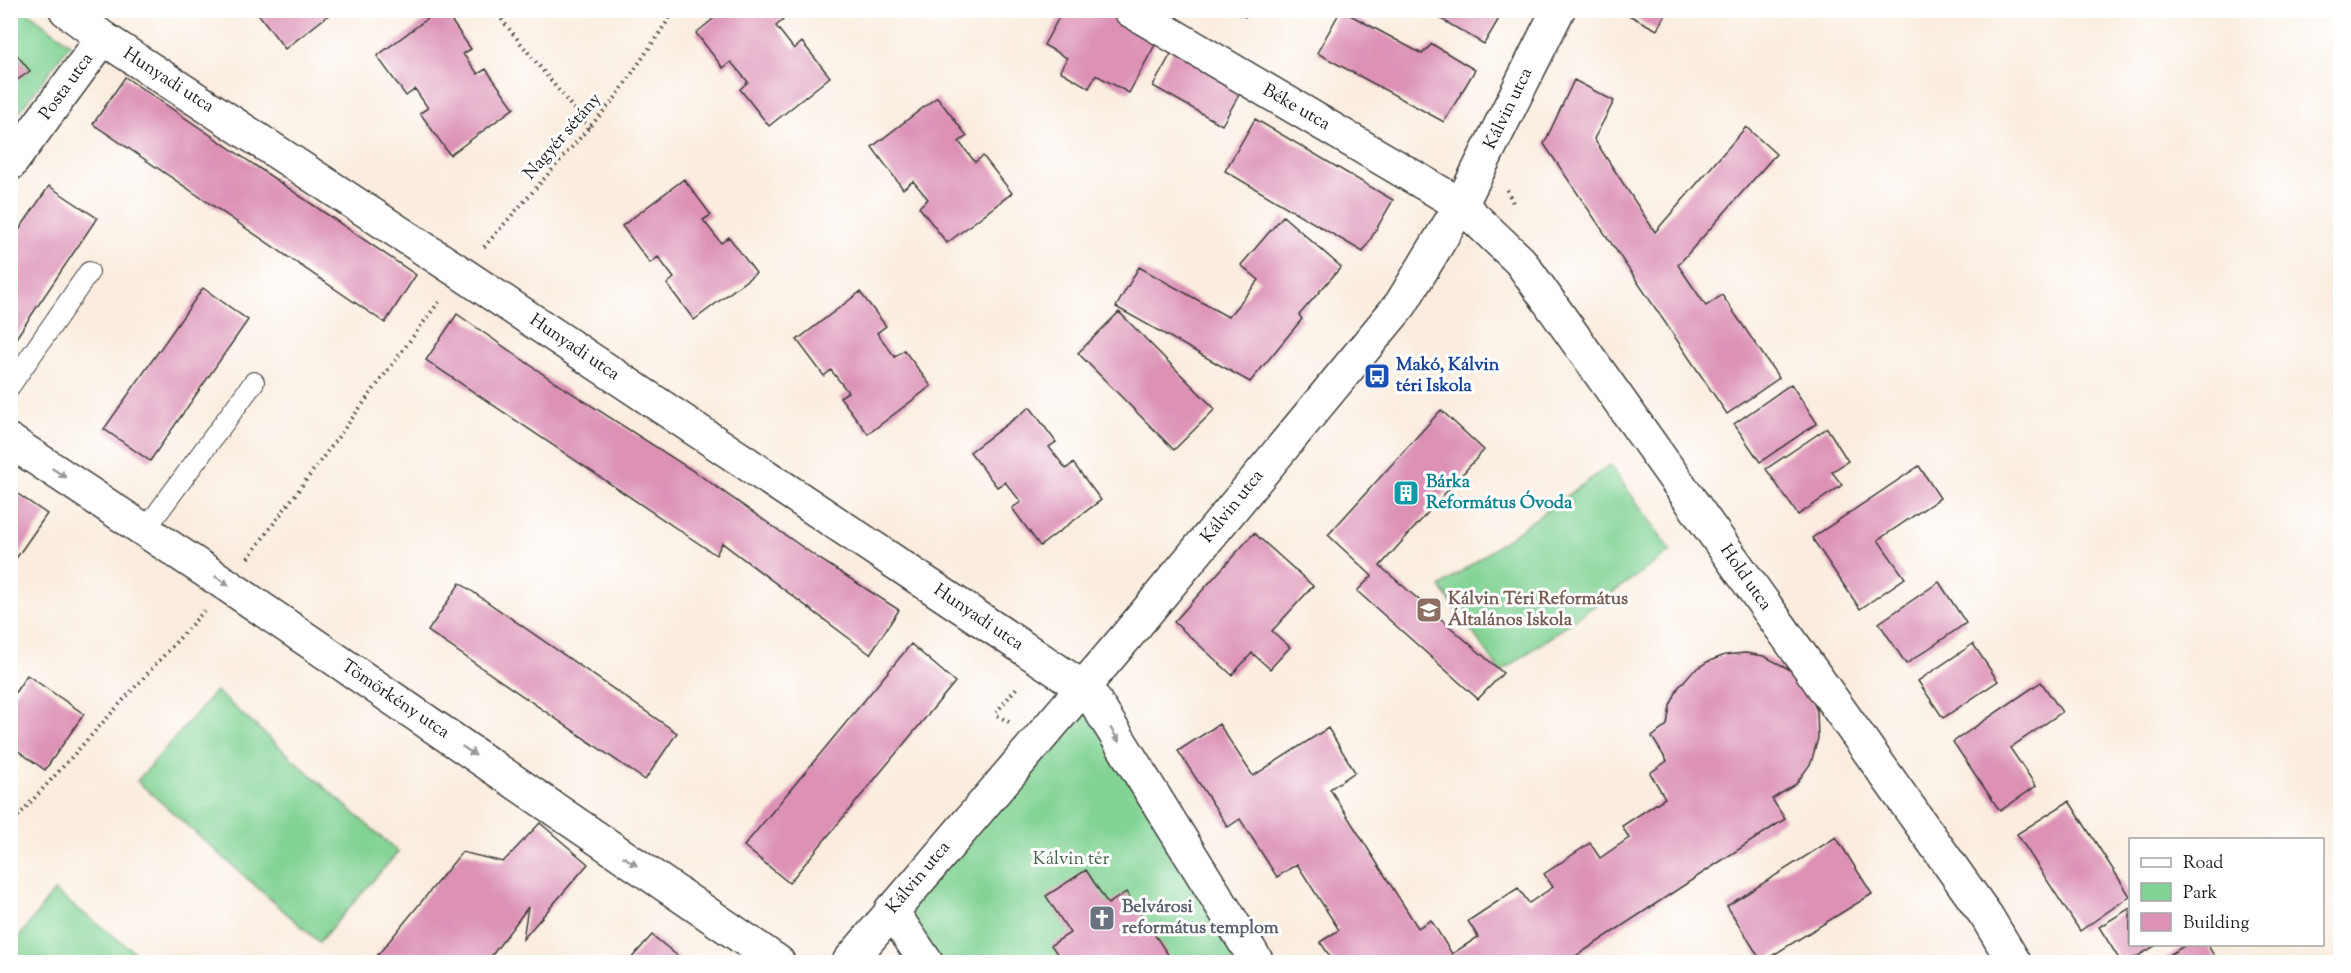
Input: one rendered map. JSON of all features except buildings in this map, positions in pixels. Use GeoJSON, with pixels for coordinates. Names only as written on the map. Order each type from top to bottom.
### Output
{"type":"FeatureCollection","features":[{"type":"Feature","properties":{"kind":"street","name":"Hunyadi utca"},"geometry":{"type":"LineString","coordinates":[[66,10],[103,38],[461,273],[1082,687]]}},
{"type":"Feature","properties":{"kind":"street","name":"Béke utca"},"geometry":{"type":"LineString","coordinates":[[1130,10],[1461,206]]}},
{"type":"Feature","properties":{"kind":"street","name":"Kálvin utca"},"geometry":{"type":"LineString","coordinates":[[849,963],[891,910],[1134,628],[1401,304],[1461,206],[1558,10]]}},
{"type":"Feature","properties":{"kind":"street","name":"Posta utca"},"geometry":{"type":"LineString","coordinates":[[10,164],[103,38]]}},
{"type":"Feature","properties":{"kind":"street","name":"Hold utca"},"geometry":{"type":"LineString","coordinates":[[1461,206],[1520,261],[1980,907],[2014,963]]}},
{"type":"Feature","properties":{"kind":"street","name":"Tömörkény utca"},"geometry":{"type":"LineString","coordinates":[[10,441],[145,530],[778,963]]}},
{"type":"Feature","properties":{"kind":"street"},"geometry":{"type":"LineString","coordinates":[[1082,687],[1093,698],[1257,963]]}},
{"type":"Feature","properties":{"kind":"street"},"geometry":{"type":"LineString","coordinates":[[891,910],[926,963]]}},
{"type":"Feature","properties":{"kind":"lane"},"geometry":{"type":"LineString","coordinates":[[10,386],[89,272]]}},
{"type":"Feature","properties":{"kind":"lane"},"geometry":{"type":"LineString","coordinates":[[145,530],[254,382]]}},
{"type":"Feature","properties":{"kind":"path"},"geometry":{"type":"LineString","coordinates":[[494,10],[589,128]]}},
{"type":"Feature","properties":{"kind":"path","name":"Nagyér sétány"},"geometry":{"type":"LineString","coordinates":[[461,273],[616,97],[675,10]]}},
{"type":"Feature","properties":{"kind":"green space"},"geometry":{"type":"Polygon","coordinates":[[[11,11],[26,11],[70,44],[11,123],[11,11]]]}},
{"type":"Feature","properties":{"kind":"green space"},"geometry":{"type":"Polygon","coordinates":[[[1610,465],[1671,551],[1501,672],[1440,587],[1610,465]]]}},
{"type":"Feature","properties":{"kind":"green space","name":"Kálvin tér"},"geometry":{"type":"Polygon","coordinates":[[[1082,687],[1257,962],[926,962],[891,910],[1082,687]]]}},
{"type":"Feature","properties":{"kind":"green space"},"geometry":{"type":"Polygon","coordinates":[[[216,691],[398,852],[319,942],[137,781],[216,691]]]}},
{"type":"Feature","properties":{"kind":"green space"},"geometry":{"type":"Polygon","coordinates":[[[54,891],[148,962],[11,962],[11,948],[54,891]]]}},
{"type":"Feature","properties":{"kind":"place","name":"Makó, Kálvin téri Iskola"},"geometry":{"type":"Point","coordinates":[1377,376]}},
{"type":"Feature","properties":{"kind":"place","name":"Bárka Református Óvoda"},"geometry":{"type":"Point","coordinates":[1406,493]}},
{"type":"Feature","properties":{"kind":"place","name":"Kálvin Téri Református Általános Iskola"},"geometry":{"type":"Point","coordinates":[1429,610]}},
{"type":"Feature","properties":{"kind":"place","name":"Belvárosi református templom"},"geometry":{"type":"Point","coordinates":[1102,918]}}]}
